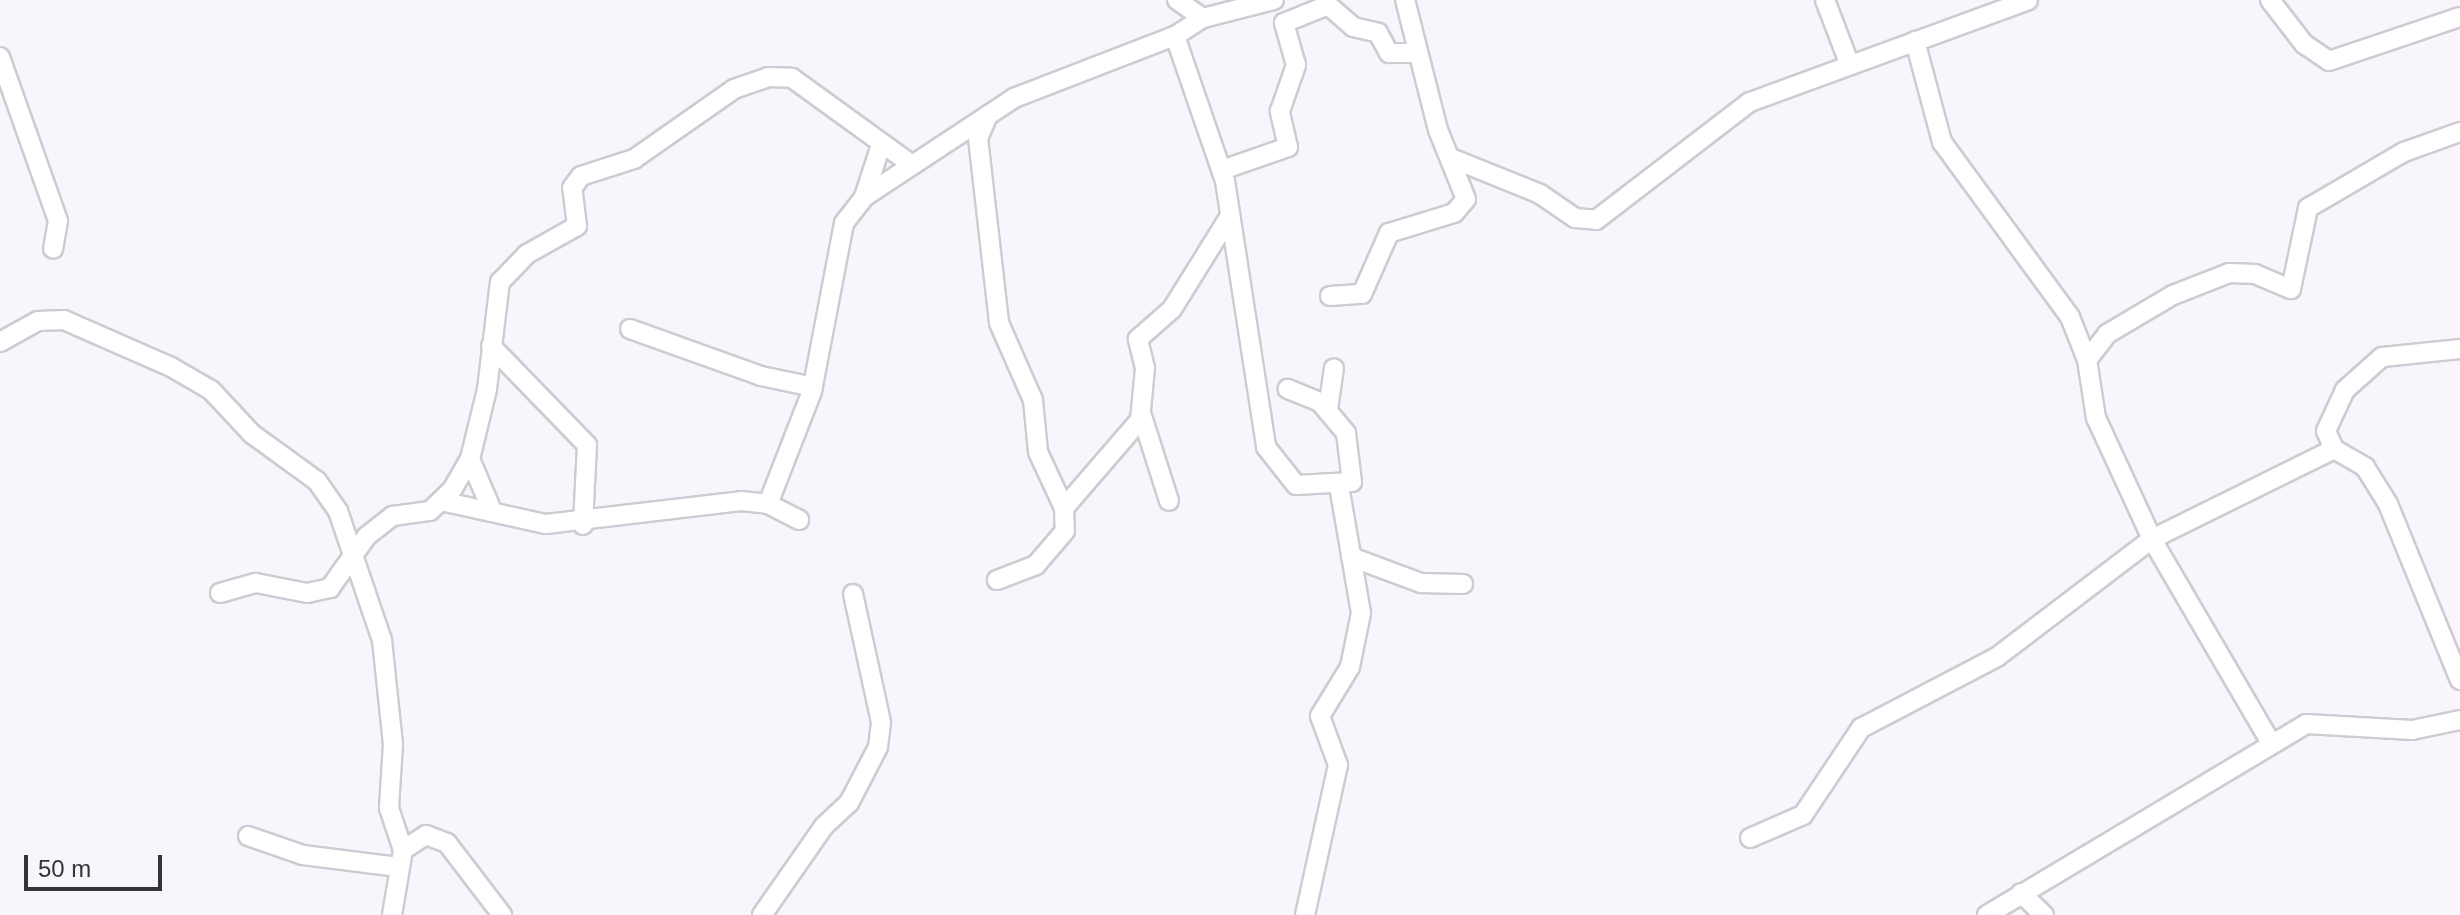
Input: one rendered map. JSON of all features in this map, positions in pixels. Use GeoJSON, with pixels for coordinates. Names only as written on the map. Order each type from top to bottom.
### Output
{"type":"FeatureCollection","features":[{"type":"Feature","properties":{"kind":"street"},"geometry":{"type":"LineString","coordinates":[[1177,0],[1203,18]]}},
{"type":"Feature","properties":{"kind":"street"},"geometry":{"type":"LineString","coordinates":[[768,504],[797,445],[813,387],[844,223],[864,197],[1014,98],[1175,36],[1203,18],[1274,0]]}},
{"type":"Feature","properties":{"kind":"street"},"geometry":{"type":"LineString","coordinates":[[1330,296],[1362,294],[1389,233],[1460,206],[1467,188],[1451,158],[1405,0]]}},
{"type":"Feature","properties":{"kind":"street"},"geometry":{"type":"LineString","coordinates":[[1825,0],[1849,63]]}},
{"type":"Feature","properties":{"kind":"street"},"geometry":{"type":"LineString","coordinates":[[1974,0],[1982,19]]}},
{"type":"Feature","properties":{"kind":"street"},"geometry":{"type":"LineString","coordinates":[[1451,158],[1540,194],[1575,218],[1596,220],[1750,102],[1849,63],[1982,19],[2028,0]]}},
{"type":"Feature","properties":{"kind":"street"},"geometry":{"type":"LineString","coordinates":[[2270,0],[2304,44],[2329,61],[2460,17]]}},
{"type":"Feature","properties":{"kind":"street"},"geometry":{"type":"LineString","coordinates":[[1222,170],[1288,147],[1280,111],[1296,65],[1284,23],[1328,5],[1353,27],[1378,33],[1389,53],[1418,53]]}},
{"type":"Feature","properties":{"kind":"street"},"geometry":{"type":"LineString","coordinates":[[1175,36],[1222,170],[1266,447],[1296,485],[1352,482],[1350,448],[1328,409],[1288,389]]}},
{"type":"Feature","properties":{"kind":"street"},"geometry":{"type":"LineString","coordinates":[[1915,41],[1942,142],[2070,317],[2087,360],[2096,418],[2152,539],[2271,743]]}},
{"type":"Feature","properties":{"kind":"street"},"geometry":{"type":"LineString","coordinates":[[0,57],[58,221],[53,249]]}},
{"type":"Feature","properties":{"kind":"street"},"geometry":{"type":"LineString","coordinates":[[220,593],[256,583],[307,593],[330,588],[393,516],[430,511],[441,501],[470,459],[500,282],[527,254],[577,226],[572,188],[581,176],[634,159],[751,80],[792,78],[912,165]]}},
{"type":"Feature","properties":{"kind":"street"},"geometry":{"type":"LineString","coordinates":[[988,115],[978,138],[999,323],[1033,400],[1038,452],[1064,508],[1065,531],[1053,552],[997,580]]}},
{"type":"Feature","properties":{"kind":"street"},"geometry":{"type":"LineString","coordinates":[[2087,360],[2107,334],[2173,295],[2229,273],[2255,274],[2291,289],[2308,208],[2404,152],[2460,132]]}},
{"type":"Feature","properties":{"kind":"street"},"geometry":{"type":"LineString","coordinates":[[864,197],[881,145]]}},
{"type":"Feature","properties":{"kind":"street"},"geometry":{"type":"LineString","coordinates":[[1169,501],[1141,413],[1138,339],[1172,309],[1230,216]]}},
{"type":"Feature","properties":{"kind":"street"},"geometry":{"type":"LineString","coordinates":[[0,342],[38,321],[64,320],[185,374],[317,481],[357,554],[382,640],[393,744],[389,808],[400,858],[392,915]]}},
{"type":"Feature","properties":{"kind":"street"},"geometry":{"type":"LineString","coordinates":[[630,329],[761,376],[813,387]]}},
{"type":"Feature","properties":{"kind":"street"},"geometry":{"type":"LineString","coordinates":[[491,346],[587,445],[583,525]]}},
{"type":"Feature","properties":{"kind":"street"},"geometry":{"type":"LineString","coordinates":[[2334,449],[2326,431],[2333,406],[2382,357],[2460,349]]}},
{"type":"Feature","properties":{"kind":"street"},"geometry":{"type":"LineString","coordinates":[[1328,409],[1334,368]]}},
{"type":"Feature","properties":{"kind":"street"},"geometry":{"type":"LineString","coordinates":[[1064,508],[1141,413]]}},
{"type":"Feature","properties":{"kind":"street"},"geometry":{"type":"LineString","coordinates":[[1750,838],[1803,815],[1861,728],[1997,657],[2152,539],[2334,449],[2351,453],[2388,504],[2460,680]]}},
{"type":"Feature","properties":{"kind":"street"},"geometry":{"type":"LineString","coordinates":[[470,459],[490,506]]}},
{"type":"Feature","properties":{"kind":"street"},"geometry":{"type":"LineString","coordinates":[[1305,915],[1338,765],[1320,716],[1350,667],[1361,613],[1339,485]]}},
{"type":"Feature","properties":{"kind":"street"},"geometry":{"type":"LineString","coordinates":[[441,501],[490,506],[515,521],[583,525],[648,508],[768,504],[799,520]]}},
{"type":"Feature","properties":{"kind":"street"},"geometry":{"type":"LineString","coordinates":[[1351,557],[1421,583],[1463,584]]}},
{"type":"Feature","properties":{"kind":"street"},"geometry":{"type":"LineString","coordinates":[[762,915],[824,826],[849,803],[878,747],[881,722],[853,594]]}},
{"type":"Feature","properties":{"kind":"street"},"geometry":{"type":"LineString","coordinates":[[1987,915],[2306,724],[2412,730],[2459,723]]}},
{"type":"Feature","properties":{"kind":"street"},"geometry":{"type":"LineString","coordinates":[[248,836],[303,855],[400,858],[426,835],[447,843],[502,915]]}},
{"type":"Feature","properties":{"kind":"street"},"geometry":{"type":"LineString","coordinates":[[2021,893],[2044,915]]}}]}
